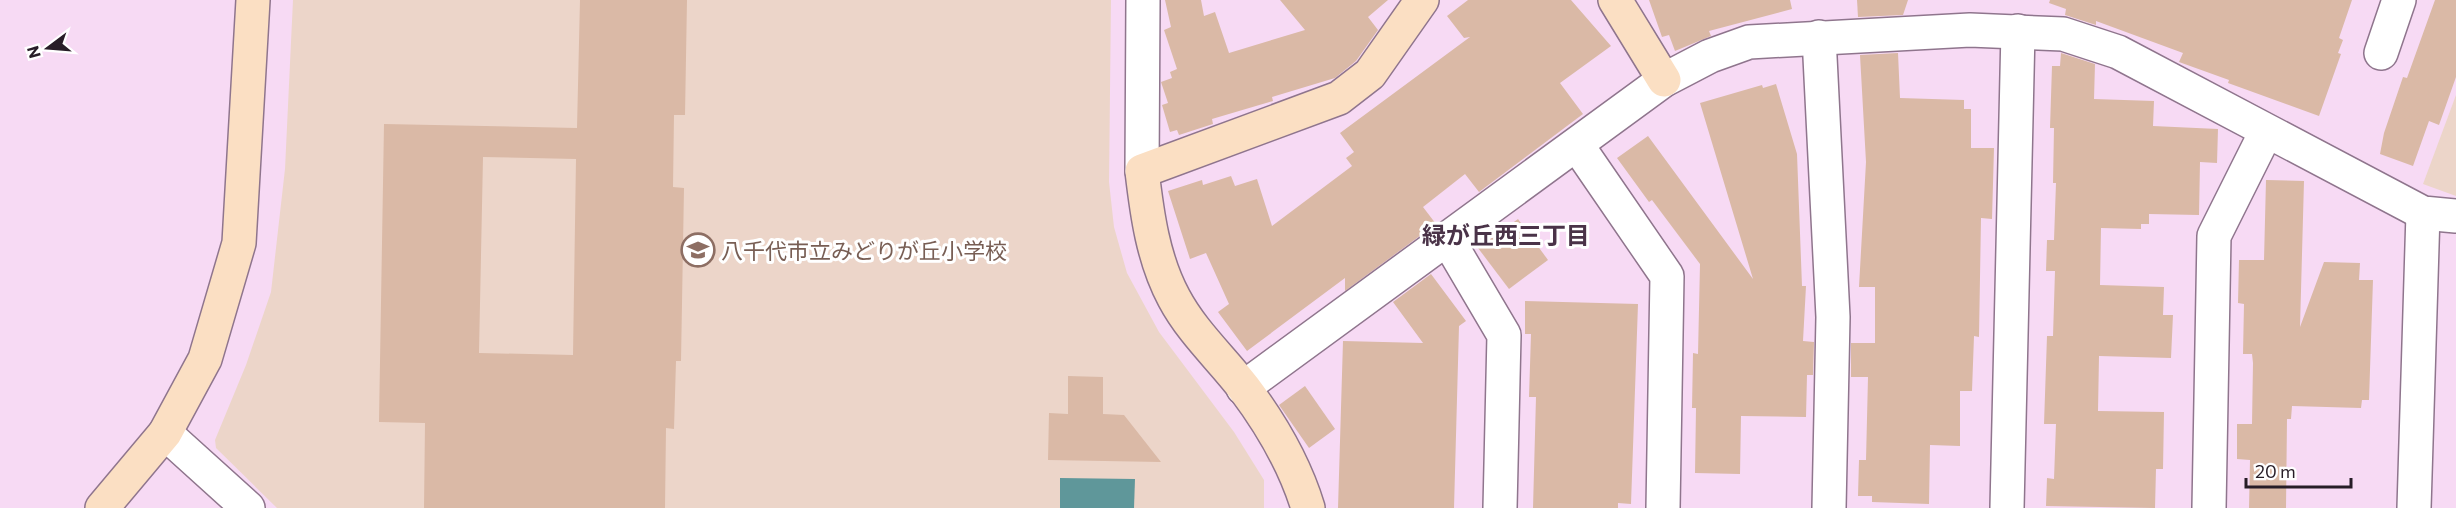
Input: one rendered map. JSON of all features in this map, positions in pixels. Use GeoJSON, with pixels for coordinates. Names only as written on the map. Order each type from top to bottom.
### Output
{"type":"FeatureCollection","features":[{"type":"Feature","properties":{"kind":"street"},"geometry":{"type":"LineString","coordinates":[[102,508],[165,433],[205,359],[239,243],[253,0]]}},
{"type":"Feature","properties":{"kind":"street"},"geometry":{"type":"LineString","coordinates":[[1143,0],[1142,171],[1150,230],[1174,298],[1215,356],[1243,388],[1288,457],[1308,508]]}},
{"type":"Feature","properties":{"kind":"street"},"geometry":{"type":"LineString","coordinates":[[1142,171],[1339,98],[1370,74],[1422,0]]}},
{"type":"Feature","properties":{"kind":"street"},"geometry":{"type":"LineString","coordinates":[[1616,0],[1664,80]]}},
{"type":"Feature","properties":{"kind":"street"},"geometry":{"type":"LineString","coordinates":[[2381,53],[2399,0]]}},
{"type":"Feature","properties":{"kind":"street"},"geometry":{"type":"LineString","coordinates":[[1243,388],[1664,80],[1710,56],[1749,42],[1970,30],[2063,34],[2118,52],[2423,213],[2456,216]]}},
{"type":"Feature","properties":{"kind":"street"},"geometry":{"type":"LineString","coordinates":[[2007,508],[2018,31]]}},
{"type":"Feature","properties":{"kind":"street"},"geometry":{"type":"LineString","coordinates":[[1819,37],[1833,317],[1829,508]]}},
{"type":"Feature","properties":{"kind":"street"},"geometry":{"type":"LineString","coordinates":[[2209,508],[2214,236],[2266,132]]}},
{"type":"Feature","properties":{"kind":"street"},"geometry":{"type":"LineString","coordinates":[[1577,145],[1667,276],[1663,508]]}},
{"type":"Feature","properties":{"kind":"street"},"geometry":{"type":"LineString","coordinates":[[2415,508],[2423,213]]}},
{"type":"Feature","properties":{"kind":"street"},"geometry":{"type":"LineString","coordinates":[[1448,240],[1504,335],[1500,508]]}},
{"type":"Feature","properties":{"kind":"street"},"geometry":{"type":"LineString","coordinates":[[165,433],[248,508]]}},
{"type":"Feature","properties":{"kind":"shaded area","name":"八千代市立みどりが丘小学校"},"geometry":{"type":"Polygon","coordinates":[[[293,0],[1111,0],[1109,182],[1114,227],[1127,273],[1159,332],[1234,432],[1264,480],[1264,508],[277,508],[216,448],[215,440],[246,365],[271,292],[285,169],[293,0]]]}},
{"type":"Feature","properties":{"kind":"shaded area"},"geometry":{"type":"Polygon","coordinates":[[[2456,95],[2456,196],[2423,184],[2456,95]]]}},
{"type":"Feature","properties":{"kind":"shaded area"},"geometry":{"type":"Polygon","coordinates":[[[1060,478],[1135,479],[1134,508],[1060,508],[1060,478]]]}},
{"type":"Feature","properties":{"kind":"building"},"geometry":{"type":"Polygon","coordinates":[[[580,0],[687,0],[685,115],[674,115],[673,187],[684,188],[681,361],[676,361],[674,429],[666,428],[665,508],[424,508],[425,423],[379,422],[384,124],[577,128],[580,0]],[[483,157],[479,353],[573,355],[576,159],[483,157]]]}},
{"type":"Feature","properties":{"kind":"building"},"geometry":{"type":"Polygon","coordinates":[[[1165,0],[1201,0],[1204,16],[1215,12],[1229,53],[1305,30],[1280,0],[1388,0],[1368,17],[1378,30],[1356,61],[1335,78],[1272,97],[1273,101],[1212,119],[1213,124],[1179,135],[1177,130],[1170,132],[1162,105],[1168,103],[1161,82],[1172,78],[1170,72],[1177,69],[1164,30],[1171,27],[1165,0]]]}},
{"type":"Feature","properties":{"kind":"building"},"geometry":{"type":"Polygon","coordinates":[[[1468,0],[1571,0],[1611,46],[1560,83],[1583,114],[1479,192],[1465,174],[1423,207],[1436,224],[1345,291],[1345,278],[1247,351],[1218,312],[1229,304],[1206,253],[1190,259],[1168,191],[1202,180],[1203,185],[1231,176],[1235,186],[1257,179],[1272,226],[1352,166],[1346,158],[1354,152],[1340,133],[1470,37],[1464,38],[1447,16],[1468,0]]]}},
{"type":"Feature","properties":{"kind":"building"},"geometry":{"type":"Polygon","coordinates":[[[1649,0],[1790,0],[1792,9],[1709,31],[1711,36],[1675,51],[1669,35],[1662,37],[1649,0]]]}},
{"type":"Feature","properties":{"kind":"building"},"geometry":{"type":"Polygon","coordinates":[[[1857,0],[1908,0],[1903,15],[1858,17],[1857,0]]]}},
{"type":"Feature","properties":{"kind":"building"},"geometry":{"type":"Polygon","coordinates":[[[2050,0],[2352,0],[2339,38],[2343,40],[2338,53],[2341,54],[2319,116],[2228,83],[2229,80],[2179,62],[2183,53],[2096,21],[2096,25],[2065,15],[2066,9],[2049,3],[2050,0]]]}},
{"type":"Feature","properties":{"kind":"building"},"geometry":{"type":"Polygon","coordinates":[[[2435,0],[2456,0],[2456,77],[2439,125],[2429,121],[2413,166],[2380,154],[2384,133],[2403,77],[2407,78],[2435,0]]]}},
{"type":"Feature","properties":{"kind":"building"},"geometry":{"type":"Polygon","coordinates":[[[1898,53],[1900,98],[1964,100],[1964,109],[1971,109],[1971,148],[1994,148],[1992,219],[1981,218],[1979,337],[1974,336],[1972,391],[1960,391],[1960,446],[1930,445],[1929,504],[1872,502],[1872,496],[1858,496],[1859,460],[1866,460],[1868,377],[1851,377],[1851,343],[1875,343],[1875,287],[1859,287],[1866,162],[1860,55],[1898,53]]]}},
{"type":"Feature","properties":{"kind":"building"},"geometry":{"type":"Polygon","coordinates":[[[2061,53],[2095,64],[2094,99],[2154,101],[2153,126],[2218,129],[2217,163],[2200,162],[2199,215],[2149,214],[2149,224],[2141,224],[2141,229],[2101,228],[2100,285],[2164,287],[2163,315],[2173,315],[2171,358],[2099,356],[2098,411],[2164,412],[2163,469],[2156,469],[2155,508],[2046,506],[2047,478],[2054,479],[2056,424],[2044,424],[2047,336],[2053,336],[2055,271],[2046,271],[2047,240],[2054,240],[2056,183],[2053,183],[2054,128],[2050,128],[2052,66],[2060,66],[2061,53]]]}},
{"type":"Feature","properties":{"kind":"building"},"geometry":{"type":"Polygon","coordinates":[[[1776,84],[1797,154],[1802,286],[1806,286],[1803,341],[1814,342],[1813,375],[1807,375],[1806,417],[1741,416],[1740,474],[1695,473],[1696,408],[1692,408],[1693,353],[1698,354],[1700,264],[1652,200],[1649,202],[1617,158],[1648,136],[1753,279],[1700,103],[1762,85],[1763,88],[1776,84]]]}},
{"type":"Feature","properties":{"kind":"building"},"geometry":{"type":"Polygon","coordinates":[[[2266,180],[2304,181],[2300,327],[2324,262],[2360,263],[2359,280],[2373,280],[2369,400],[2362,400],[2361,408],[2292,406],[2291,419],[2287,419],[2286,508],[2249,508],[2250,460],[2237,459],[2237,424],[2252,424],[2253,363],[2252,354],[2243,354],[2244,304],[2238,303],[2239,260],[2264,260],[2266,180]]]}},
{"type":"Feature","properties":{"kind":"building"},"geometry":{"type":"Polygon","coordinates":[[[1518,219],[1548,260],[1509,289],[1478,248],[1518,219]]]}},
{"type":"Feature","properties":{"kind":"building"},"geometry":{"type":"Polygon","coordinates":[[[1431,274],[1466,321],[1459,326],[1454,508],[1338,508],[1343,341],[1423,343],[1393,302],[1431,274]]]}},
{"type":"Feature","properties":{"kind":"building"},"geometry":{"type":"Polygon","coordinates":[[[1525,301],[1638,304],[1631,504],[1618,503],[1618,508],[1533,508],[1536,397],[1529,397],[1531,334],[1525,334],[1525,301]]]}},
{"type":"Feature","properties":{"kind":"building"},"geometry":{"type":"Polygon","coordinates":[[[1068,376],[1103,377],[1103,414],[1124,415],[1161,462],[1048,460],[1049,413],[1068,414],[1068,376]]]}},
{"type":"Feature","properties":{"kind":"building"},"geometry":{"type":"Polygon","coordinates":[[[1305,386],[1335,429],[1309,448],[1279,405],[1305,386]]]}},
{"type":"Feature","properties":{"kind":"place","name":"八千代市立みどりが丘小学校"},"geometry":{"type":"Point","coordinates":[698,250]}},
{"type":"Feature","properties":{"kind":"district","name":"緑が丘西三丁目"},"geometry":{"type":"Point","coordinates":[1506,234]}}]}
